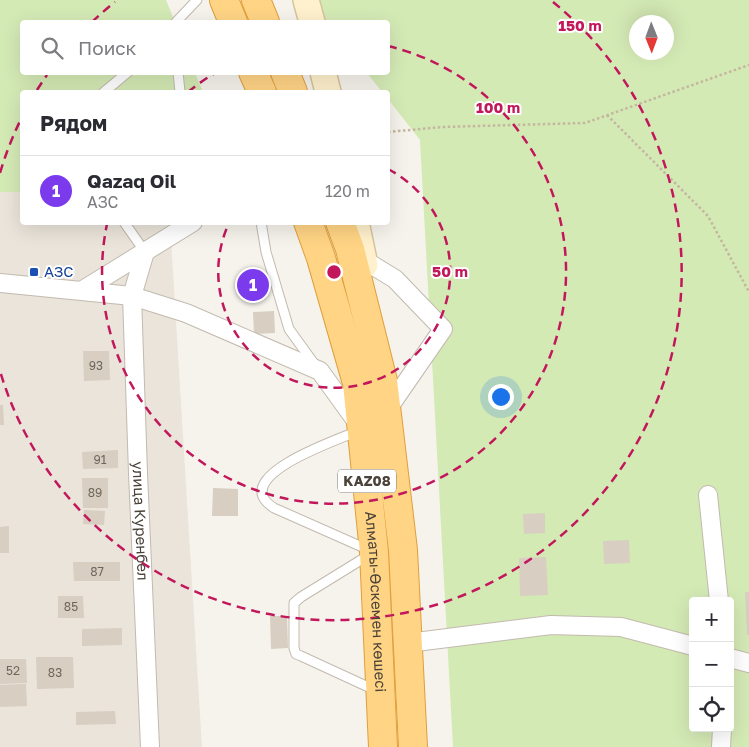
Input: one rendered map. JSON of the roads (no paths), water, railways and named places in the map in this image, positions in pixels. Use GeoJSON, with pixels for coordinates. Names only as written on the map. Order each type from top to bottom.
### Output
{"type":"FeatureCollection","features":[{"type":"Feature","properties":{"kind":"highway"},"geometry":{"type":"LineString","coordinates":[[224,0],[232,20]]}},
{"type":"Feature","properties":{"kind":"highway"},"geometry":{"type":"LineString","coordinates":[[256,0],[264,20]]}},
{"type":"Feature","properties":{"kind":"highway"},"geometry":{"type":"LineString","coordinates":[[255,75],[261,90]]}},
{"type":"Feature","properties":{"kind":"highway"},"geometry":{"type":"LineString","coordinates":[[286,75],[292,90]]}},
{"type":"Feature","properties":{"kind":"highway","name":"Алматы-Өскемен көшесі"},"geometry":{"type":"LineString","coordinates":[[309,225],[321,258],[357,383],[374,552],[383,747]]}},
{"type":"Feature","properties":{"kind":"highway","name":"Алматы-Өскемен көшесі"},"geometry":{"type":"LineString","coordinates":[[341,225],[350,249],[383,381],[387,410],[403,550],[413,747]]}},
{"type":"Feature","properties":{"kind":"main road"},"geometry":{"type":"LineString","coordinates":[[306,0],[311,20]]}},
{"type":"Feature","properties":{"kind":"main road"},"geometry":{"type":"LineString","coordinates":[[324,75],[328,90]]}},
{"type":"Feature","properties":{"kind":"main road"},"geometry":{"type":"LineString","coordinates":[[357,225],[383,381]]}},
{"type":"Feature","properties":{"kind":"street"},"geometry":{"type":"LineString","coordinates":[[83,290],[188,225]]}},
{"type":"Feature","properties":{"kind":"street","name":"улица Куренбел"},"geometry":{"type":"LineString","coordinates":[[145,252],[132,296],[150,747]]}},
{"type":"Feature","properties":{"kind":"street"},"geometry":{"type":"LineString","coordinates":[[364,260],[395,279],[443,329],[387,410]]}},
{"type":"Feature","properties":{"kind":"street"},"geometry":{"type":"LineString","coordinates":[[0,283],[132,296],[186,313],[320,371],[362,430]]}},
{"type":"Feature","properties":{"kind":"street"},"geometry":{"type":"LineString","coordinates":[[708,495],[719,597]]}},
{"type":"Feature","properties":{"kind":"street"},"geometry":{"type":"LineString","coordinates":[[408,643],[551,625],[622,627],[689,645]]}},
{"type":"Feature","properties":{"kind":"street"},"geometry":{"type":"LineString","coordinates":[[734,659],[749,663]]}},
{"type":"Feature","properties":{"kind":"street"},"geometry":{"type":"LineString","coordinates":[[721,747],[722,732]]}},
{"type":"Feature","properties":{"kind":"lane"},"geometry":{"type":"LineString","coordinates":[[178,20],[197,0]]}},
{"type":"Feature","properties":{"kind":"lane"},"geometry":{"type":"LineString","coordinates":[[106,90],[124,75]]}},
{"type":"Feature","properties":{"kind":"lane"},"geometry":{"type":"LineString","coordinates":[[178,75],[180,90]]}},
{"type":"Feature","properties":{"kind":"lane"},"geometry":{"type":"LineString","coordinates":[[126,225],[145,252]]}},
{"type":"Feature","properties":{"kind":"lane"},"geometry":{"type":"LineString","coordinates":[[262,225],[266,252],[289,329],[320,371]]}},
{"type":"Feature","properties":{"kind":"lane"},"geometry":{"type":"LineString","coordinates":[[362,430],[289,461],[277,469],[262,487],[266,501],[274,508],[374,552]]}},
{"type":"Feature","properties":{"kind":"lane"},"geometry":{"type":"LineString","coordinates":[[374,552],[294,603],[294,648],[296,654],[380,692]]}},
{"type":"Feature","properties":{"kind":"place","name":"АЗС"},"geometry":{"type":"Point","coordinates":[34,272]}},
{"type":"Feature","properties":{"kind":"place","name":"Qazaq Oil"},"geometry":{"type":"Point","coordinates":[253,285]}}]}
